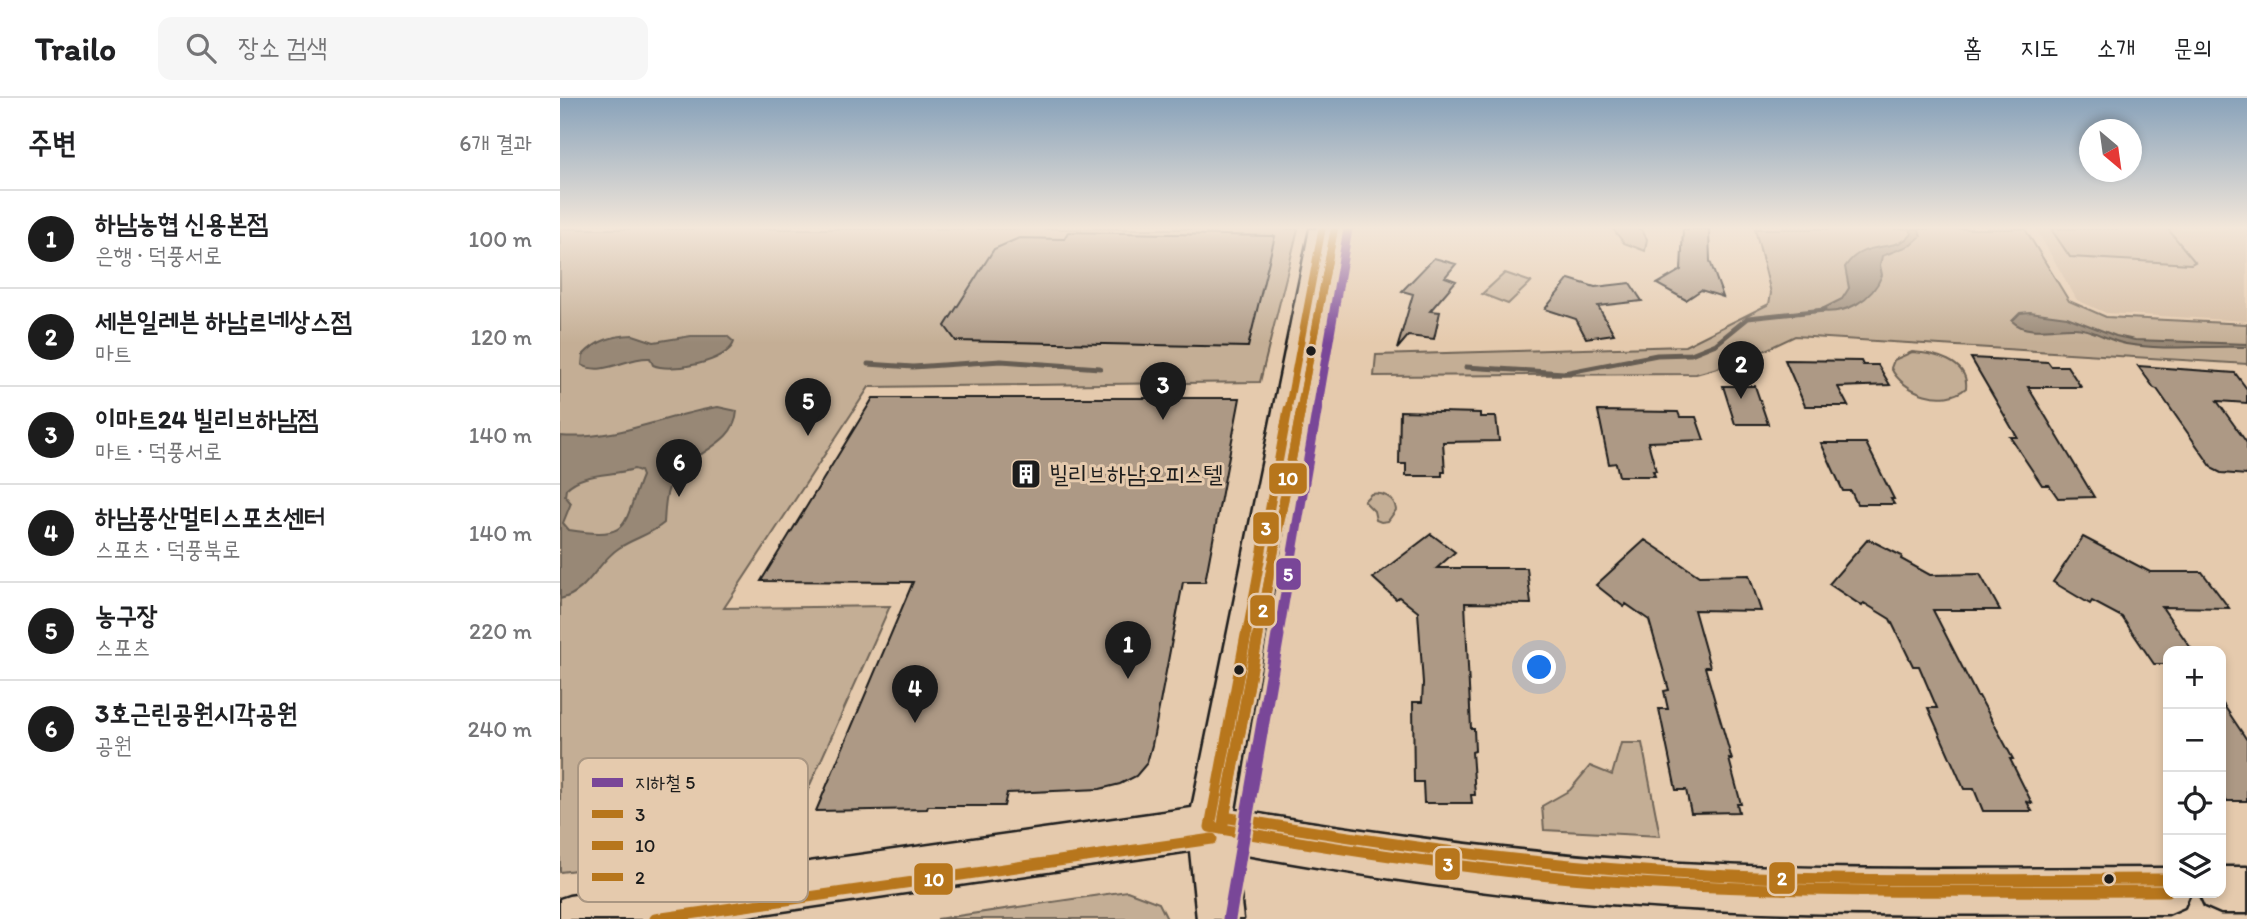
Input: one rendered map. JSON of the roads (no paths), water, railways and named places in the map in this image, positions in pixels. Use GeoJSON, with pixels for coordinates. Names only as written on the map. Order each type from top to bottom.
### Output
{"type":"FeatureCollection","features":[{"type":"Feature","properties":{"kind":"street"},"geometry":{"type":"LineString","coordinates":[[1220,919],[1210,827],[1315,267]]}},
{"type":"Feature","properties":{"kind":"street"},"geometry":{"type":"LineString","coordinates":[[808,885],[1210,827],[1307,844],[1508,870],[1681,886],[1905,892],[2163,891]]}},
{"type":"Feature","properties":{"kind":"street"},"geometry":{"type":"LineString","coordinates":[[2226,890],[2247,890]]}},
{"type":"Feature","properties":{"kind":"street"},"geometry":{"type":"LineString","coordinates":[[569,919],[687,902]]}},
{"type":"Feature","properties":{"kind":"waterway"},"geometry":{"type":"LineString","coordinates":[[1466,367],[1564,373],[1657,355],[1691,354],[1716,344],[1748,318],[1824,310]]}},
{"type":"Feature","properties":{"kind":"waterway"},"geometry":{"type":"LineString","coordinates":[[868,364],[913,367],[1001,361],[1100,368]]}},
{"type":"Feature","properties":{"kind":"metro line","name":"5"},"geometry":{"type":"LineString","coordinates":[[1229,919],[1341,267]]}},
{"type":"Feature","properties":{"kind":"place","name":"세븐일레븐 하남르네상스점"},"geometry":{"type":"Point","coordinates":[1741,399]}},
{"type":"Feature","properties":{"kind":"place","name":"이마트24 빌리브하남점"},"geometry":{"type":"Point","coordinates":[1163,420]}},
{"type":"Feature","properties":{"kind":"place","name":"농구장"},"geometry":{"type":"Point","coordinates":[808,436]}},
{"type":"Feature","properties":{"kind":"place","name":"빌리브하남오피스텔"},"geometry":{"type":"Point","coordinates":[1026,474]}},
{"type":"Feature","properties":{"kind":"place","name":"3호근린공원시각공원"},"geometry":{"type":"Point","coordinates":[679,497]}},
{"type":"Feature","properties":{"kind":"place","name":"하남농협 신용본점"},"geometry":{"type":"Point","coordinates":[1128,679]}},
{"type":"Feature","properties":{"kind":"place","name":"하남풍산멀티스포츠센터"},"geometry":{"type":"Point","coordinates":[915,723]}}]}
